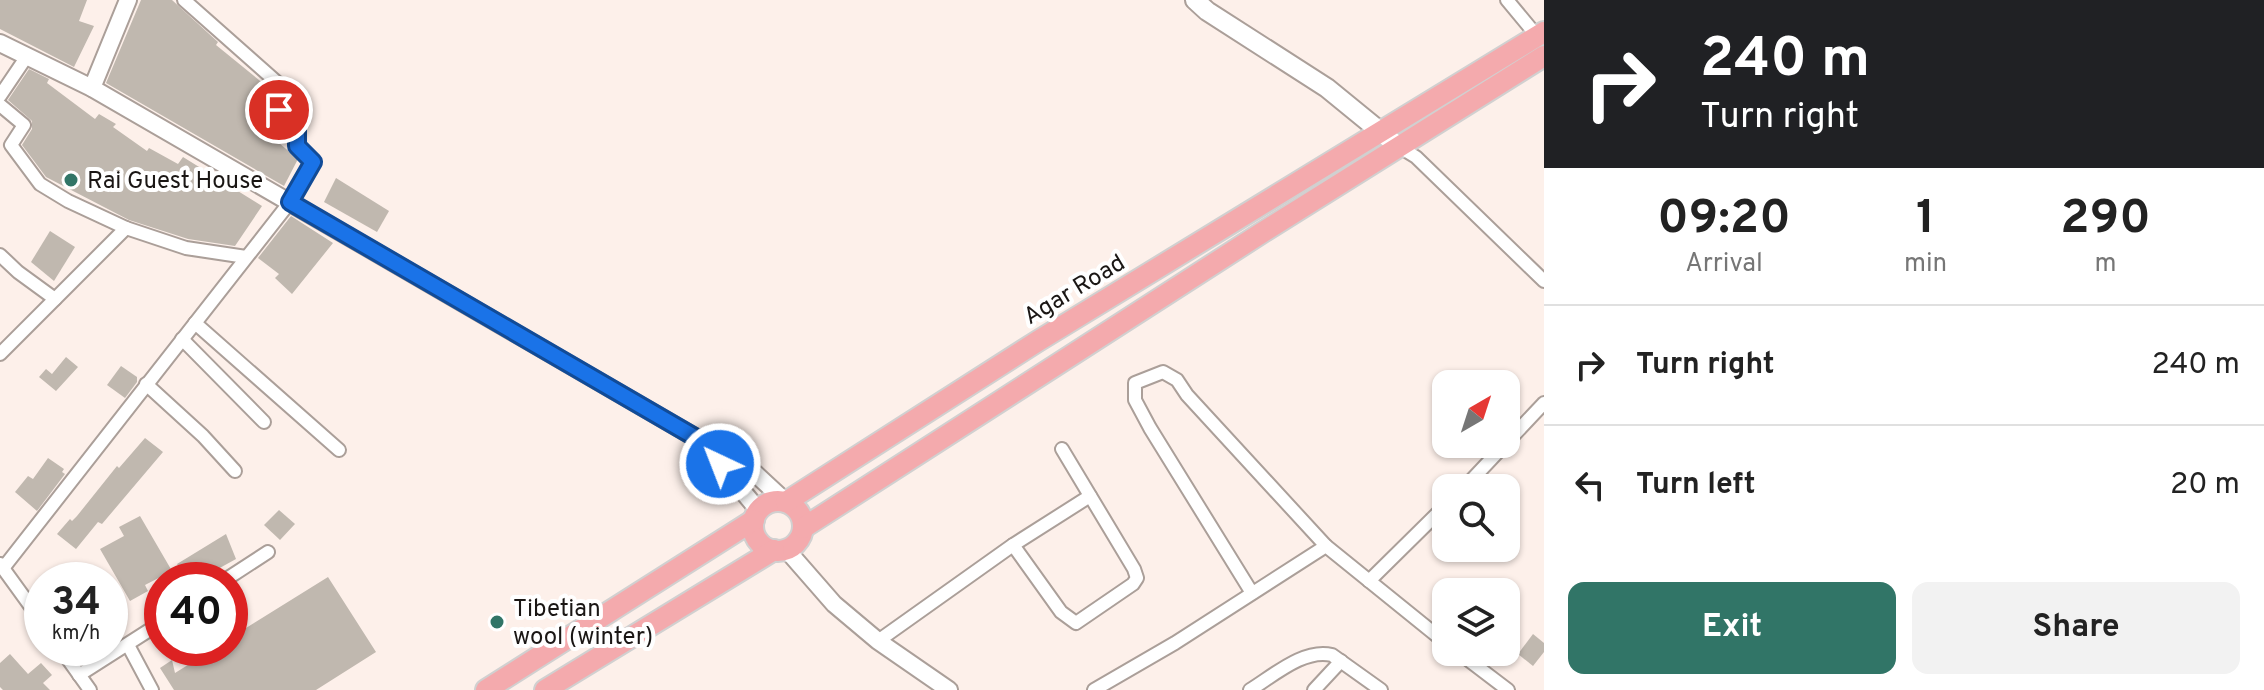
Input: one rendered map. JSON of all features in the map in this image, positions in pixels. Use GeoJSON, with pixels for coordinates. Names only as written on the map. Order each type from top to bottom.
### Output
{"type":"FeatureCollection","features":[{"type":"Feature","properties":{"kind":"main road"},"geometry":{"type":"LineString","coordinates":[[1195,0],[1400,140]]}},
{"type":"Feature","properties":{"kind":"main road"},"geometry":{"type":"LineString","coordinates":[[1210,0],[1330,76],[1400,140]]}},
{"type":"Feature","properties":{"kind":"main road"},"geometry":{"type":"LineString","coordinates":[[545,690],[780,550],[797,543],[803,528],[1263,232],[1542,42]]}},
{"type":"Feature","properties":{"kind":"main road","name":"Agar Road"},"geometry":{"type":"LineString","coordinates":[[486,690],[757,515],[770,503],[786,502],[1038,341],[1249,212],[1400,140]]}},
{"type":"Feature","properties":{"kind":"main road"},"geometry":{"type":"LineString","coordinates":[[1249,212],[1263,232]]}},
{"type":"Feature","properties":{"kind":"main road"},"geometry":{"type":"LineString","coordinates":[[786,502],[799,512],[803,528]]}},
{"type":"Feature","properties":{"kind":"main road"},"geometry":{"type":"LineString","coordinates":[[757,515],[756,536],[760,543],[780,550]]}},
{"type":"Feature","properties":{"kind":"street"},"geometry":{"type":"LineString","coordinates":[[92,88],[128,0]]}},
{"type":"Feature","properties":{"kind":"street"},"geometry":{"type":"LineString","coordinates":[[24,597],[2,566],[290,202],[313,162],[297,146],[297,125],[277,107],[281,87],[184,0]]}},
{"type":"Feature","properties":{"kind":"street"},"geometry":{"type":"LineString","coordinates":[[1507,0],[1542,42]]}},
{"type":"Feature","properties":{"kind":"street"},"geometry":{"type":"LineString","coordinates":[[0,43],[92,88],[717,450],[733,453],[786,502]]}},
{"type":"Feature","properties":{"kind":"street"},"geometry":{"type":"LineString","coordinates":[[0,96],[27,56]]}},
{"type":"Feature","properties":{"kind":"street"},"geometry":{"type":"LineString","coordinates":[[0,105],[24,125],[11,145],[40,184],[126,228],[186,248],[246,257]]}},
{"type":"Feature","properties":{"kind":"street"},"geometry":{"type":"LineString","coordinates":[[1400,140],[1541,273]]}},
{"type":"Feature","properties":{"kind":"street"},"geometry":{"type":"LineString","coordinates":[[0,354],[126,228]]}},
{"type":"Feature","properties":{"kind":"street"},"geometry":{"type":"LineString","coordinates":[[0,255],[55,299]]}},
{"type":"Feature","properties":{"kind":"street"},"geometry":{"type":"LineString","coordinates":[[195,323],[339,450]]}},
{"type":"Feature","properties":{"kind":"street"},"geometry":{"type":"LineString","coordinates":[[182,339],[264,422]]}},
{"type":"Feature","properties":{"kind":"street"},"geometry":{"type":"LineString","coordinates":[[1252,593],[1135,400],[1135,383],[1152,374],[1170,374],[1326,546],[1432,632]]}},
{"type":"Feature","properties":{"kind":"street"},"geometry":{"type":"LineString","coordinates":[[146,384],[203,436],[235,471]]}},
{"type":"Feature","properties":{"kind":"street"},"geometry":{"type":"LineString","coordinates":[[1477,474],[1544,403]]}},
{"type":"Feature","properties":{"kind":"street"},"geometry":{"type":"LineString","coordinates":[[1013,545],[1069,619],[1081,622],[1128,590],[1137,578],[1062,449]]}},
{"type":"Feature","properties":{"kind":"street"},"geometry":{"type":"LineString","coordinates":[[717,450],[720,464],[757,515]]}},
{"type":"Feature","properties":{"kind":"street"},"geometry":{"type":"LineString","coordinates":[[878,641],[1013,545],[1090,496]]}},
{"type":"Feature","properties":{"kind":"street"},"geometry":{"type":"LineString","coordinates":[[1369,581],[1432,519]]}},
{"type":"Feature","properties":{"kind":"street"},"geometry":{"type":"LineString","coordinates":[[1094,690],[1326,546]]}},
{"type":"Feature","properties":{"kind":"street"},"geometry":{"type":"LineString","coordinates":[[780,550],[834,604],[878,641],[949,690]]}},
{"type":"Feature","properties":{"kind":"street"},"geometry":{"type":"LineString","coordinates":[[248,565],[268,552]]}},
{"type":"Feature","properties":{"kind":"street"},"geometry":{"type":"LineString","coordinates":[[144,634],[128,645],[152,690]]}},
{"type":"Feature","properties":{"kind":"street"},"geometry":{"type":"LineString","coordinates":[[1250,690],[1310,654],[1322,652],[1341,661],[1381,690]]}},
{"type":"Feature","properties":{"kind":"street"},"geometry":{"type":"LineString","coordinates":[[1314,690],[1341,661]]}},
{"type":"Feature","properties":{"kind":"street"},"geometry":{"type":"LineString","coordinates":[[73,666],[90,690]]}},
{"type":"Feature","properties":{"kind":"street"},"geometry":{"type":"LineString","coordinates":[[79,675],[94,666]]}},
{"type":"Feature","properties":{"kind":"street"},"geometry":{"type":"LineString","coordinates":[[1476,666],[1508,690]]}},
{"type":"Feature","properties":{"kind":"street"},"geometry":{"type":"LineString","coordinates":[[1485,690],[1493,679]]}},
{"type":"Feature","properties":{"kind":"building"},"geometry":{"type":"Polygon","coordinates":[[[0,0],[87,0],[79,21],[94,26],[74,67],[0,29],[0,0]]]}},
{"type":"Feature","properties":{"kind":"building"},"geometry":{"type":"Polygon","coordinates":[[[141,0],[172,0],[218,42],[216,45],[270,89],[266,113],[288,129],[279,143],[298,159],[284,186],[106,83],[141,0]]]}},
{"type":"Feature","properties":{"kind":"building"},"geometry":{"type":"Polygon","coordinates":[[[29,69],[49,79],[47,83],[95,119],[99,114],[116,124],[113,127],[147,151],[149,148],[178,164],[183,157],[262,206],[235,246],[188,239],[129,220],[46,177],[22,145],[32,129],[32,121],[8,100],[29,69]]]}},
{"type":"Feature","properties":{"kind":"building"},"geometry":{"type":"Polygon","coordinates":[[[336,178],[389,211],[377,232],[324,202],[336,178]]]}},
{"type":"Feature","properties":{"kind":"building"},"geometry":{"type":"Polygon","coordinates":[[[291,216],[333,243],[292,294],[275,278],[279,274],[258,258],[291,216]]]}},
{"type":"Feature","properties":{"kind":"building"},"geometry":{"type":"Polygon","coordinates":[[[50,231],[75,247],[54,281],[31,262],[50,231]]]}},
{"type":"Feature","properties":{"kind":"building"},"geometry":{"type":"Polygon","coordinates":[[[66,357],[78,367],[56,391],[39,377],[46,369],[52,374],[66,357]]]}},
{"type":"Feature","properties":{"kind":"building"},"geometry":{"type":"Polygon","coordinates":[[[121,366],[137,377],[137,382],[125,398],[107,385],[121,366]]]}},
{"type":"Feature","properties":{"kind":"building"},"geometry":{"type":"Polygon","coordinates":[[[145,438],[163,452],[102,524],[98,522],[76,549],[57,534],[70,519],[72,521],[77,516],[117,466],[119,468],[145,438]]]}},
{"type":"Feature","properties":{"kind":"building"},"geometry":{"type":"Polygon","coordinates":[[[48,458],[64,469],[62,472],[65,474],[37,511],[15,492],[28,476],[33,479],[48,458]]]}},
{"type":"Feature","properties":{"kind":"building"},"geometry":{"type":"Polygon","coordinates":[[[279,510],[295,524],[280,540],[264,525],[279,510]]]}},
{"type":"Feature","properties":{"kind":"building"},"geometry":{"type":"Polygon","coordinates":[[[140,516],[167,562],[144,562],[144,593],[130,601],[128,562],[108,562],[100,549],[124,536],[119,527],[140,516]]]}},
{"type":"Feature","properties":{"kind":"building"},"geometry":{"type":"Polygon","coordinates":[[[226,534],[236,559],[231,562],[180,562],[226,534]]]}},
{"type":"Feature","properties":{"kind":"building"},"geometry":{"type":"Polygon","coordinates":[[[328,577],[376,652],[316,690],[174,690],[160,668],[163,666],[173,666],[175,673],[186,666],[248,666],[248,627],[328,577]]]}},
{"type":"Feature","properties":{"kind":"building"},"geometry":{"type":"Polygon","coordinates":[[[1533,634],[1544,643],[1544,652],[1533,666],[1520,656],[1533,634]]]}},
{"type":"Feature","properties":{"kind":"building"},"geometry":{"type":"Polygon","coordinates":[[[10,654],[28,674],[37,666],[44,666],[52,675],[43,683],[50,690],[3,690],[0,687],[0,663],[10,654]]]}},
{"type":"Feature","properties":{"kind":"place","name":"Rai Guest House"},"geometry":{"type":"Point","coordinates":[71,180]}},
{"type":"Feature","properties":{"kind":"place","name":"Tibetian wool (winter)"},"geometry":{"type":"Point","coordinates":[497,622]}},
{"type":"Feature","properties":{"kind":"route"},"geometry":{"type":"LineString","coordinates":[[279,110],[297,125],[297,146],[313,162],[290,202],[717,450],[720,464]]}}]}
